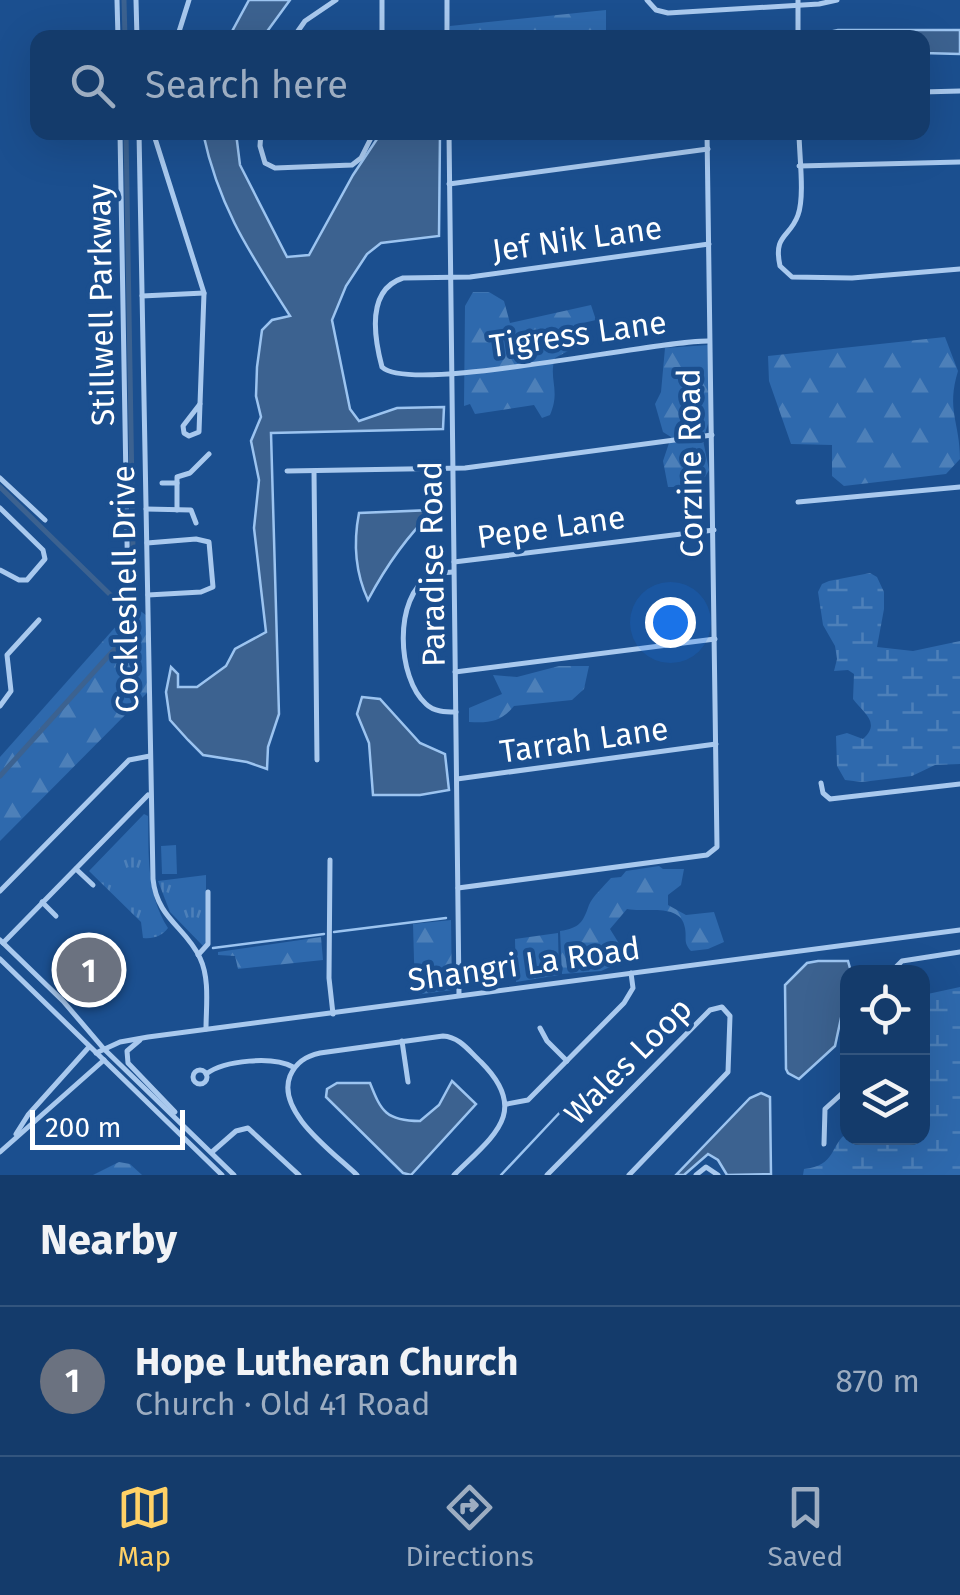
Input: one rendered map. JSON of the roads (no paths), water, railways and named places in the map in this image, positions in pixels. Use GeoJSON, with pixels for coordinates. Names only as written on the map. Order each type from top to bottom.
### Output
{"type":"FeatureCollection","features":[{"type":"Feature","properties":{"kind":"street"},"geometry":{"type":"LineString","coordinates":[[117,0],[118,30]]}},
{"type":"Feature","properties":{"kind":"street"},"geometry":{"type":"LineString","coordinates":[[136,0],[137,30]]}},
{"type":"Feature","properties":{"kind":"street"},"geometry":{"type":"LineString","coordinates":[[180,30],[189,0]]}},
{"type":"Feature","properties":{"kind":"street"},"geometry":{"type":"LineString","coordinates":[[299,30],[305,21],[336,0]]}},
{"type":"Feature","properties":{"kind":"street"},"geometry":{"type":"LineString","coordinates":[[382,0],[382,30]]}},
{"type":"Feature","properties":{"kind":"street"},"geometry":{"type":"LineString","coordinates":[[447,0],[447,30]]}},
{"type":"Feature","properties":{"kind":"street"},"geometry":{"type":"LineString","coordinates":[[647,0],[656,10],[668,13],[837,0]]}},
{"type":"Feature","properties":{"kind":"street"},"geometry":{"type":"LineString","coordinates":[[798,2],[798,30]]}},
{"type":"Feature","properties":{"kind":"street"},"geometry":{"type":"LineString","coordinates":[[930,92],[960,91]]}},
{"type":"Feature","properties":{"kind":"street","name":"Stillwell Parkway"},"geometry":{"type":"LineString","coordinates":[[120,140],[128,598]]}},
{"type":"Feature","properties":{"kind":"street","name":"Cockleshell Drive"},"geometry":{"type":"LineString","coordinates":[[139,140],[154,891],[166,917],[198,954]]}},
{"type":"Feature","properties":{"kind":"street"},"geometry":{"type":"LineString","coordinates":[[156,140],[204,293],[199,432],[189,436],[183,426],[200,404]]}},
{"type":"Feature","properties":{"kind":"street"},"geometry":{"type":"LineString","coordinates":[[260,140],[266,162],[281,168],[352,165],[361,158],[370,140]]}},
{"type":"Feature","properties":{"kind":"street","name":"Paradise Road"},"geometry":{"type":"LineString","coordinates":[[448,140],[458,996]]}},
{"type":"Feature","properties":{"kind":"street","name":"Corzine Road"},"geometry":{"type":"LineString","coordinates":[[458,888],[714,852],[718,841],[707,140]]}},
{"type":"Feature","properties":{"kind":"street"},"geometry":{"type":"LineString","coordinates":[[799,140],[799,212],[782,234],[778,248],[780,266],[792,276],[852,278],[960,269]]}},
{"type":"Feature","properties":{"kind":"street"},"geometry":{"type":"LineString","coordinates":[[450,184],[708,149]]}},
{"type":"Feature","properties":{"kind":"street"},"geometry":{"type":"LineString","coordinates":[[799,166],[960,162]]}},
{"type":"Feature","properties":{"kind":"street","name":"Jef Nik Lane"},"geometry":{"type":"LineString","coordinates":[[452,374],[386,371],[380,360],[375,319],[379,302],[392,282],[709,244]]}},
{"type":"Feature","properties":{"kind":"street"},"geometry":{"type":"LineString","coordinates":[[142,296],[204,293]]}},
{"type":"Feature","properties":{"kind":"street","name":"Tigress Lane"},"geometry":{"type":"LineString","coordinates":[[452,374],[710,340]]}},
{"type":"Feature","properties":{"kind":"street"},"geometry":{"type":"LineString","coordinates":[[286,471],[454,469],[712,435]]}},
{"type":"Feature","properties":{"kind":"street"},"geometry":{"type":"LineString","coordinates":[[177,510],[178,477],[190,473],[209,454]]}},
{"type":"Feature","properties":{"kind":"street"},"geometry":{"type":"LineString","coordinates":[[314,470],[318,760]]}},
{"type":"Feature","properties":{"kind":"street"},"geometry":{"type":"LineString","coordinates":[[0,478],[45,520]]}},
{"type":"Feature","properties":{"kind":"street"},"geometry":{"type":"LineString","coordinates":[[162,482],[177,483]]}},
{"type":"Feature","properties":{"kind":"street"},"geometry":{"type":"LineString","coordinates":[[798,502],[960,487]]}},
{"type":"Feature","properties":{"kind":"street"},"geometry":{"type":"LineString","coordinates":[[0,508],[42,550],[45,560],[26,580],[0,570]]}},
{"type":"Feature","properties":{"kind":"street"},"geometry":{"type":"LineString","coordinates":[[146,509],[190,510],[196,523]]}},
{"type":"Feature","properties":{"kind":"street","name":"Pepe Lane"},"geometry":{"type":"LineString","coordinates":[[454,562],[714,530]]}},
{"type":"Feature","properties":{"kind":"street"},"geometry":{"type":"LineString","coordinates":[[147,543],[196,538],[209,542],[213,581],[209,591],[148,595]]}},
{"type":"Feature","properties":{"kind":"street"},"geometry":{"type":"LineString","coordinates":[[454,572],[432,575],[423,582],[407,612],[403,646],[408,674],[426,704],[456,712]]}},
{"type":"Feature","properties":{"kind":"street"},"geometry":{"type":"LineString","coordinates":[[0,706],[11,690],[7,656],[38,620]]}},
{"type":"Feature","properties":{"kind":"street"},"geometry":{"type":"LineString","coordinates":[[456,672],[715,638]]}},
{"type":"Feature","properties":{"kind":"street","name":"Tarrah Lane"},"geometry":{"type":"LineString","coordinates":[[457,780],[716,744]]}},
{"type":"Feature","properties":{"kind":"street"},"geometry":{"type":"LineString","coordinates":[[0,891],[129,760],[150,756]]}},
{"type":"Feature","properties":{"kind":"street"},"geometry":{"type":"LineString","coordinates":[[821,783],[823,793],[830,799],[960,784]]}},
{"type":"Feature","properties":{"kind":"street"},"geometry":{"type":"LineString","coordinates":[[150,788],[147,798],[3,943],[0,956],[89,1047],[106,1054],[234,1175]]}},
{"type":"Feature","properties":{"kind":"street"},"geometry":{"type":"LineString","coordinates":[[330,860],[329,978],[333,1014]]}},
{"type":"Feature","properties":{"kind":"street"},"geometry":{"type":"LineString","coordinates":[[76,869],[92,885]]}},
{"type":"Feature","properties":{"kind":"street"},"geometry":{"type":"LineString","coordinates":[[206,1029],[204,971],[198,954],[208,944],[208,892]]}},
{"type":"Feature","properties":{"kind":"street"},"geometry":{"type":"LineString","coordinates":[[42,902],[56,916]]}},
{"type":"Feature","properties":{"kind":"street","name":"Shangri La Road"},"geometry":{"type":"LineString","coordinates":[[106,1054],[148,1037],[960,930]]}},
{"type":"Feature","properties":{"kind":"street"},"geometry":{"type":"LineString","coordinates":[[3,943],[63,1001],[106,1054],[222,1175]]}},
{"type":"Feature","properties":{"kind":"street"},"geometry":{"type":"LineString","coordinates":[[897,965],[902,960],[960,952]]}},
{"type":"Feature","properties":{"kind":"street"},"geometry":{"type":"LineString","coordinates":[[506,1104],[528,1100],[628,998],[633,988],[631,973]]}},
{"type":"Feature","properties":{"kind":"street","name":"Wales Loop"},"geometry":{"type":"LineString","coordinates":[[547,1175],[710,1010],[722,1007],[730,1016],[728,1072],[629,1175]]}},
{"type":"Feature","properties":{"kind":"street"},"geometry":{"type":"LineString","coordinates":[[540,1028],[567,1061]]}},
{"type":"Feature","properties":{"kind":"street"},"geometry":{"type":"LineString","coordinates":[[356,1175],[291,1108],[288,1086],[294,1068],[314,1054],[443,1036],[454,1038],[498,1079],[506,1104],[499,1129],[454,1175]]}},
{"type":"Feature","properties":{"kind":"street"},"geometry":{"type":"LineString","coordinates":[[148,1037],[129,1047],[128,1063],[172,1106],[180,1121]]}},
{"type":"Feature","properties":{"kind":"street"},"geometry":{"type":"LineString","coordinates":[[15,1137],[28,1115],[97,1040]]}},
{"type":"Feature","properties":{"kind":"street"},"geometry":{"type":"LineString","coordinates":[[402,1042],[408,1082]]}},
{"type":"Feature","properties":{"kind":"street"},"geometry":{"type":"LineString","coordinates":[[0,1152],[106,1054]]}},
{"type":"Feature","properties":{"kind":"street"},"geometry":{"type":"LineString","coordinates":[[206,1074],[216,1068],[274,1059],[294,1068]]}},
{"type":"Feature","properties":{"kind":"street"},"geometry":{"type":"LineString","coordinates":[[824,1144],[826,1110],[840,1096]]}},
{"type":"Feature","properties":{"kind":"street"},"geometry":{"type":"LineString","coordinates":[[212,1152],[236,1130],[248,1128],[299,1175]]}},
{"type":"Feature","properties":{"kind":"street"},"geometry":{"type":"LineString","coordinates":[[696,1175],[706,1167],[718,1175]]}},
{"type":"Feature","properties":{"kind":"waterway"},"geometry":{"type":"LineString","coordinates":[[124,0],[125,30]]}},
{"type":"Feature","properties":{"kind":"waterway"},"geometry":{"type":"LineString","coordinates":[[126,140],[134,609],[129,613]]}},
{"type":"Feature","properties":{"kind":"waterway"},"geometry":{"type":"LineString","coordinates":[[0,487],[129,613],[130,632],[0,776]]}},
{"type":"Feature","properties":{"kind":"waterway"},"geometry":{"type":"LineString","coordinates":[[334,932],[446,918]]}},
{"type":"Feature","properties":{"kind":"waterway"},"geometry":{"type":"LineString","coordinates":[[213,948],[324,934]]}},
{"type":"Feature","properties":{"kind":"waterway"},"geometry":{"type":"LineString","coordinates":[[501,1175],[564,1108]]}},
{"type":"Feature","properties":{"kind":"place","name":"Hope Lutheran Church"},"geometry":{"type":"Point","coordinates":[89,970]}}]}
